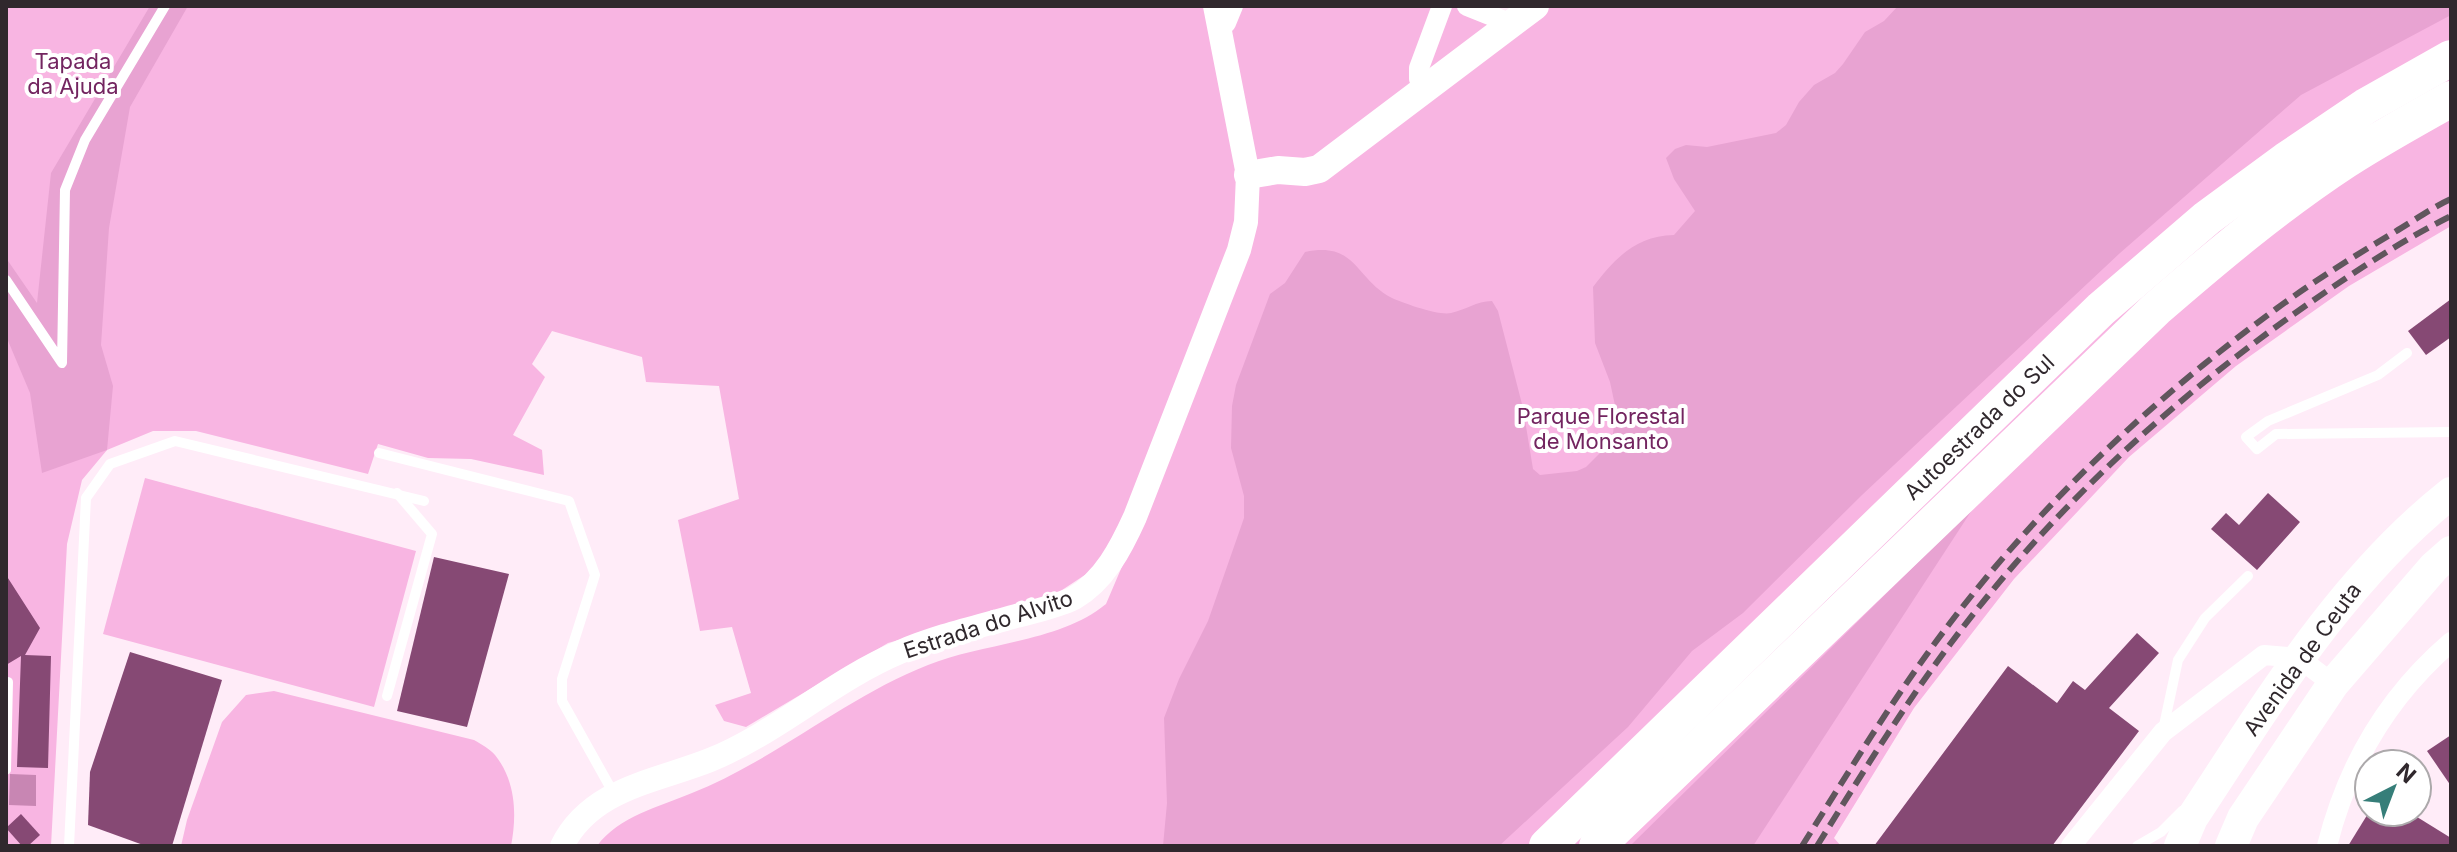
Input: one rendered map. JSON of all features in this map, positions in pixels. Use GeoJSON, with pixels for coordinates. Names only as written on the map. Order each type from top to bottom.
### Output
{"type":"FeatureCollection","features":[{"type":"Feature","properties":{"kind":"highway","name":"Autoestrada do Sul"},"geometry":{"type":"LineString","coordinates":[[1547,846],[2122,291],[2207,218],[2286,160],[2366,106],[2451,58]]}},
{"type":"Feature","properties":{"kind":"highway","name":"Autoestrada do Sul"},"geometry":{"type":"LineString","coordinates":[[1597,846],[2025,432],[2168,299],[2226,249],[2346,160],[2451,99]]}},
{"type":"Feature","properties":{"kind":"highway","name":"Avenida de Ceuta"},"geometry":{"type":"LineString","coordinates":[[2180,846],[2192,818],[2299,658],[2365,574],[2451,493]]}},
{"type":"Feature","properties":{"kind":"highway","name":"Avenida de Ceuta"},"geometry":{"type":"LineString","coordinates":[[2231,846],[2243,818],[2333,684],[2434,567],[2451,552]]}},
{"type":"Feature","properties":{"kind":"main road"},"geometry":{"type":"LineString","coordinates":[[1248,175],[1278,170],[1305,172],[1319,169],[1535,6]]}},
{"type":"Feature","properties":{"kind":"street"},"geometry":{"type":"LineString","coordinates":[[1217,17],[1226,23],[1233,6]]}},
{"type":"Feature","properties":{"kind":"street"},"geometry":{"type":"LineString","coordinates":[[1425,90],[1419,79],[1419,68],[1442,6]]}},
{"type":"Feature","properties":{"kind":"street"},"geometry":{"type":"LineString","coordinates":[[1467,6],[1512,24]]}},
{"type":"Feature","properties":{"kind":"street","name":"Estrada do Alvito"},"geometry":{"type":"LineString","coordinates":[[562,846],[584,816],[614,794],[731,750],[897,653],[1073,598],[1095,581],[1115,556],[1131,527],[1234,263],[1246,222],[1248,175],[1217,17]]}},
{"type":"Feature","properties":{"kind":"street"},"geometry":{"type":"LineString","coordinates":[[2327,846],[2342,794],[2367,743],[2399,695],[2451,642]]}},
{"type":"Feature","properties":{"kind":"street"},"geometry":{"type":"LineString","coordinates":[[2071,846],[2163,732],[2264,655],[2299,658],[2333,684]]}},
{"type":"Feature","properties":{"kind":"lane"},"geometry":{"type":"LineString","coordinates":[[6,280],[62,363],[65,190],[85,140],[165,6]]}},
{"type":"Feature","properties":{"kind":"lane"},"geometry":{"type":"LineString","coordinates":[[2407,353],[2378,375],[2268,421],[2246,437],[2257,449],[2276,434],[2451,432]]}},
{"type":"Feature","properties":{"kind":"lane"},"geometry":{"type":"LineString","coordinates":[[69,846],[86,498],[110,464],[175,441],[424,501]]}},
{"type":"Feature","properties":{"kind":"lane"},"geometry":{"type":"LineString","coordinates":[[379,453],[569,501],[595,575],[562,679],[562,701],[614,794]]}},
{"type":"Feature","properties":{"kind":"lane"},"geometry":{"type":"LineString","coordinates":[[387,696],[432,534],[397,493]]}},
{"type":"Feature","properties":{"kind":"lane"},"geometry":{"type":"LineString","coordinates":[[2163,732],[2178,660],[2205,618],[2248,576]]}},
{"type":"Feature","properties":{"kind":"lane"},"geometry":{"type":"LineString","coordinates":[[6,770],[8,682]]}},
{"type":"Feature","properties":{"kind":"lane"},"geometry":{"type":"LineString","coordinates":[[2137,846],[2161,832],[2226,767]]}},
{"type":"Feature","properties":{"kind":"green space"},"geometry":{"type":"Polygon","coordinates":[[[6,6],[1452,6],[1497,24],[1523,6],[2451,6],[2451,226],[2349,286],[2236,366],[2129,457],[2014,579],[1914,708],[1834,838],[1841,846],[597,846],[628,820],[752,764],[898,678],[928,665],[1044,634],[1087,617],[1106,604],[1158,482],[1124,515],[1097,567],[1053,596],[888,643],[746,727],[724,721],[715,705],[751,693],[732,627],[700,631],[678,520],[739,499],[719,386],[646,382],[642,357],[552,331],[532,364],[545,377],[513,435],[542,450],[544,475],[471,459],[428,458],[378,444],[368,474],[196,431],[153,431],[107,450],[82,480],[67,544],[51,846],[6,846],[6,6]]]}},
{"type":"Feature","properties":{"kind":"green space"},"geometry":{"type":"Polygon","coordinates":[[[145,478],[416,551],[374,707],[103,634],[145,478]]]}},
{"type":"Feature","properties":{"kind":"green space"},"geometry":{"type":"Polygon","coordinates":[[[274,691],[474,740],[485,747],[502,765],[511,787],[514,822],[511,846],[181,846],[187,820],[222,722],[246,695],[274,691]]]}},
{"type":"Feature","properties":{"kind":"shaded area"},"geometry":{"type":"Polygon","coordinates":[[[150,6],[188,6],[130,107],[109,228],[101,345],[113,386],[107,450],[42,473],[30,393],[6,336],[6,258],[37,303],[51,173],[150,6]]]}},
{"type":"Feature","properties":{"kind":"shaded area"},"geometry":{"type":"Polygon","coordinates":[[[1898,6],[2451,6],[2451,15],[2301,95],[2120,253],[1862,495],[1743,613],[1692,651],[1628,727],[1499,846],[1163,846],[1167,803],[1164,718],[1179,679],[1208,621],[1244,518],[1244,496],[1231,448],[1236,385],[1270,294],[1285,283],[1305,252],[1322,250],[1346,257],[1392,298],[1430,311],[1451,313],[1492,301],[1498,311],[1523,408],[1533,469],[1540,475],[1577,471],[1586,467],[1612,441],[1616,410],[1610,382],[1595,343],[1593,287],[1628,250],[1648,239],[1674,235],[1695,211],[1674,179],[1666,158],[1675,149],[1686,145],[1707,147],[1776,133],[1786,125],[1799,102],[1814,85],[1835,73],[1865,32],[1884,21],[1898,6]]]}},
{"type":"Feature","properties":{"kind":"shaded area"},"geometry":{"type":"Polygon","coordinates":[[[1974,507],[1753,846],[1630,846],[1974,507]]]}},
{"type":"Feature","properties":{"kind":"shaded area"},"geometry":{"type":"Polygon","coordinates":[[[10,774],[36,775],[36,806],[9,805],[10,774]]]}},
{"type":"Feature","properties":{"kind":"building"},"geometry":{"type":"Polygon","coordinates":[[[2451,299],[2451,337],[2426,355],[2408,331],[2451,299]]]}},
{"type":"Feature","properties":{"kind":"building"},"geometry":{"type":"Polygon","coordinates":[[[2268,493],[2300,522],[2257,570],[2211,529],[2226,513],[2239,525],[2268,493]]]}},
{"type":"Feature","properties":{"kind":"building"},"geometry":{"type":"Polygon","coordinates":[[[434,557],[509,574],[467,727],[397,711],[434,557]]]}},
{"type":"Feature","properties":{"kind":"building"},"geometry":{"type":"Polygon","coordinates":[[[6,575],[40,628],[25,655],[51,656],[48,768],[17,767],[21,656],[6,665],[6,575]]]}},
{"type":"Feature","properties":{"kind":"building"},"geometry":{"type":"Polygon","coordinates":[[[2137,633],[2159,653],[2109,708],[2139,731],[2052,846],[1874,846],[2008,666],[2057,703],[2073,681],[2085,690],[2137,633]]]}},
{"type":"Feature","properties":{"kind":"building"},"geometry":{"type":"Polygon","coordinates":[[[130,652],[222,680],[172,846],[146,846],[88,825],[90,772],[130,652]]]}},
{"type":"Feature","properties":{"kind":"building"},"geometry":{"type":"Polygon","coordinates":[[[2451,735],[2451,786],[2433,760],[2432,748],[2451,735]]]}},
{"type":"Feature","properties":{"kind":"building"},"geometry":{"type":"Polygon","coordinates":[[[21,814],[40,835],[28,846],[22,846],[6,828],[21,814]]]}},
{"type":"Feature","properties":{"kind":"building"},"geometry":{"type":"Polygon","coordinates":[[[2433,827],[2451,838],[2451,846],[2348,846],[2359,828],[2433,827]]]}},
{"type":"Feature","properties":{"kind":"railway"},"geometry":{"type":"LineString","coordinates":[[1802,846],[1935,643],[2010,550],[2093,463],[2182,383],[2276,309],[2348,260],[2451,199]]}},
{"type":"Feature","properties":{"kind":"railway"},"geometry":{"type":"LineString","coordinates":[[1817,846],[1898,718],[1951,643],[2026,551],[2108,466],[2197,388],[2291,316],[2349,276],[2451,216]]}},
{"type":"Feature","properties":{"kind":"park label","name":"Tapada da Ajuda"},"geometry":{"type":"Point","coordinates":[73,74]}},
{"type":"Feature","properties":{"kind":"park label","name":"Parque Florestal de Monsanto"},"geometry":{"type":"Point","coordinates":[1601,428]}}]}
